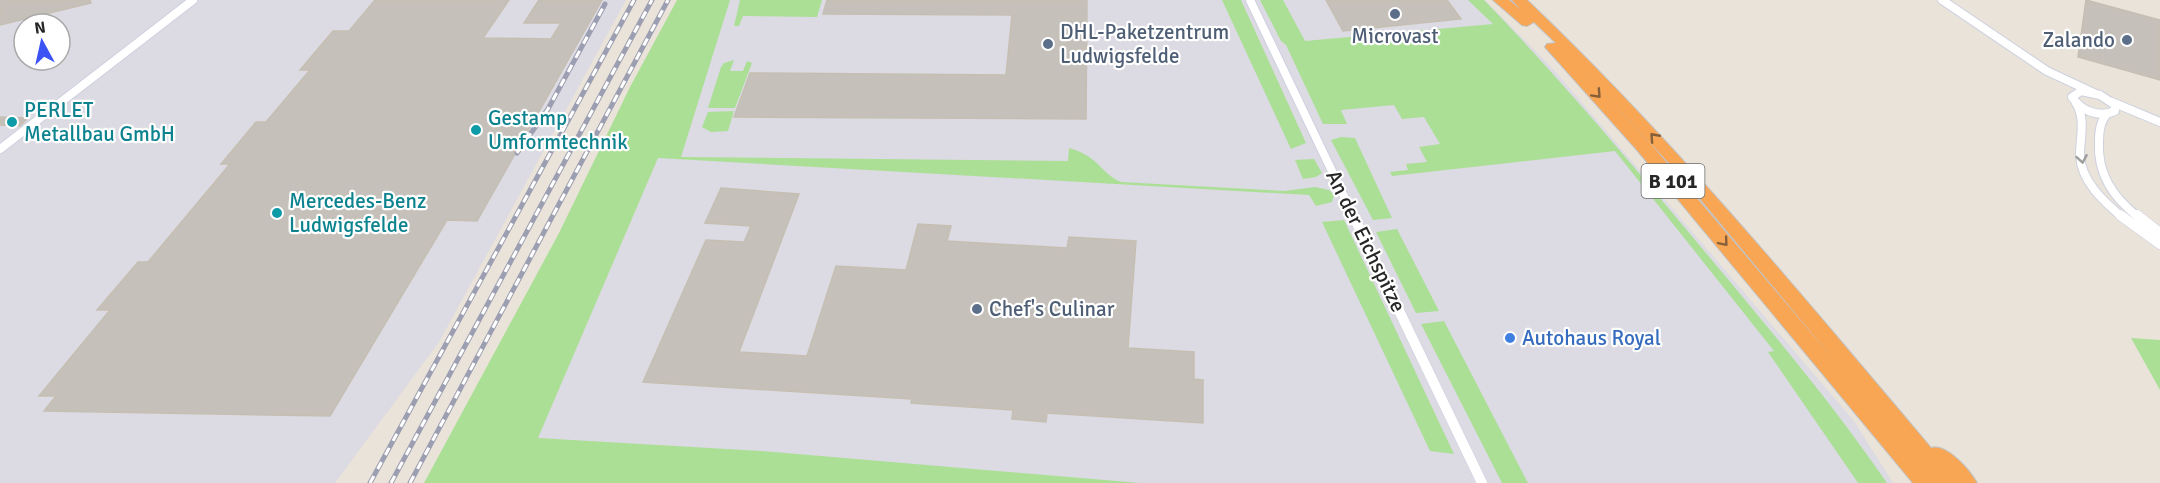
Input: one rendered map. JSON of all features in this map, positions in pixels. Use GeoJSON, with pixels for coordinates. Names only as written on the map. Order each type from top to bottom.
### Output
{"type":"FeatureCollection","features":[{"type":"Feature","properties":{"kind":"highway","name":"B 101"},"geometry":{"type":"LineString","coordinates":[[1503,0],[1527,22],[1643,146],[1926,483]]}},
{"type":"Feature","properties":{"kind":"highway","name":"B 101"},"geometry":{"type":"LineString","coordinates":[[1519,0],[1554,32],[1662,146],[1947,483]]}},
{"type":"Feature","properties":{"kind":"highway"},"geometry":{"type":"LineString","coordinates":[[1532,0],[1554,32]]}},
{"type":"Feature","properties":{"kind":"highway"},"geometry":{"type":"LineString","coordinates":[[1815,325],[1914,432],[1966,483]]}},
{"type":"Feature","properties":{"kind":"highway"},"geometry":{"type":"LineString","coordinates":[[1820,356],[1913,483]]}},
{"type":"Feature","properties":{"kind":"street"},"geometry":{"type":"LineString","coordinates":[[1,148],[59,106],[193,0]]}},
{"type":"Feature","properties":{"kind":"street","name":"An der Eichspitze"},"geometry":{"type":"LineString","coordinates":[[1250,0],[1482,483]]}},
{"type":"Feature","properties":{"kind":"street"},"geometry":{"type":"LineString","coordinates":[[1942,0],[2047,71],[2160,122]]}},
{"type":"Feature","properties":{"kind":"street"},"geometry":{"type":"LineString","coordinates":[[2047,71],[2074,101],[2082,115],[2081,156],[2089,180],[2109,205],[2160,244]]}},
{"type":"Feature","properties":{"kind":"street"},"geometry":{"type":"LineString","coordinates":[[2074,101],[2075,93],[2094,93]]}},
{"type":"Feature","properties":{"kind":"street"},"geometry":{"type":"LineString","coordinates":[[2110,100],[2116,109],[2102,121],[2097,152],[2104,179],[2123,203],[2160,233]]}},
{"type":"Feature","properties":{"kind":"street"},"geometry":{"type":"LineString","coordinates":[[2074,101],[2090,111],[2160,122]]}},
{"type":"Feature","properties":{"kind":"shaded area"},"geometry":{"type":"Polygon","coordinates":[[[0,0],[626,0],[439,342],[335,483],[0,483],[0,0]]]}},
{"type":"Feature","properties":{"kind":"shaded area"},"geometry":{"type":"Polygon","coordinates":[[[712,0],[1485,0],[1554,70],[1854,421],[1893,483],[518,483],[658,158],[712,0]]]}},
{"type":"Feature","properties":{"kind":"green space"},"geometry":{"type":"Polygon","coordinates":[[[677,0],[730,0],[681,157],[1068,161],[1069,148],[1087,156],[1114,179],[1121,182],[1284,191],[1315,187],[1329,190],[1334,195],[1332,202],[1316,206],[1309,195],[658,158],[538,438],[761,451],[1140,483],[424,483],[559,233],[630,87],[677,0]]]}},
{"type":"Feature","properties":{"kind":"green space"},"geometry":{"type":"Polygon","coordinates":[[[740,0],[822,0],[817,17],[743,16],[739,26],[734,26],[740,0]]]}},
{"type":"Feature","properties":{"kind":"green space"},"geometry":{"type":"Polygon","coordinates":[[[1222,0],[1241,0],[1306,143],[1291,149],[1222,0]]]}},
{"type":"Feature","properties":{"kind":"green space"},"geometry":{"type":"Polygon","coordinates":[[[1260,0],[1283,0],[1305,41],[1493,24],[1468,0],[1484,0],[1568,90],[1675,215],[1820,392],[1887,483],[1858,483],[1768,352],[1774,351],[1615,151],[1392,176],[1390,172],[1408,170],[1406,164],[1427,162],[1419,147],[1440,144],[1424,117],[1402,119],[1394,105],[1341,110],[1347,124],[1323,124],[1286,45],[1281,41],[1260,0]]]}},
{"type":"Feature","properties":{"kind":"green space"},"geometry":{"type":"Polygon","coordinates":[[[734,60],[730,71],[743,71],[747,61],[752,63],[735,108],[708,108],[721,67],[724,63],[734,60]]]}},
{"type":"Feature","properties":{"kind":"green space"},"geometry":{"type":"Polygon","coordinates":[[[734,111],[728,131],[711,132],[702,127],[708,112],[734,111]]]}},
{"type":"Feature","properties":{"kind":"green space"},"geometry":{"type":"Polygon","coordinates":[[[1341,137],[1355,138],[1392,218],[1373,220],[1331,140],[1341,137]]]}},
{"type":"Feature","properties":{"kind":"green space"},"geometry":{"type":"Polygon","coordinates":[[[1314,159],[1322,173],[1316,177],[1303,179],[1295,160],[1314,159]]]}},
{"type":"Feature","properties":{"kind":"green space"},"geometry":{"type":"Polygon","coordinates":[[[1344,220],[1454,454],[1430,451],[1322,222],[1344,220]]]}},
{"type":"Feature","properties":{"kind":"green space"},"geometry":{"type":"Polygon","coordinates":[[[1397,229],[1439,311],[1416,313],[1376,232],[1397,229]]]}},
{"type":"Feature","properties":{"kind":"green space"},"geometry":{"type":"Polygon","coordinates":[[[1444,321],[1528,483],[1502,483],[1421,324],[1444,321]]]}},
{"type":"Feature","properties":{"kind":"green space"},"geometry":{"type":"Polygon","coordinates":[[[2131,338],[2160,340],[2160,390],[2131,338]]]}},
{"type":"Feature","properties":{"kind":"building"},"geometry":{"type":"Polygon","coordinates":[[[0,0],[90,0],[91,3],[54,12],[12,12],[12,22],[0,25],[0,0]]]}},
{"type":"Feature","properties":{"kind":"building","name":"Mercedes-Benz Ludwigsfelde"},"geometry":{"type":"Polygon","coordinates":[[[375,0],[509,0],[483,38],[551,39],[561,23],[524,23],[539,0],[602,0],[477,221],[447,220],[330,416],[44,411],[56,396],[39,396],[110,310],[97,310],[138,262],[148,262],[230,164],[221,164],[256,122],[266,122],[310,70],[300,70],[333,31],[349,31],[375,0]]]}},
{"type":"Feature","properties":{"kind":"building","name":"DHL-Paketzentrum Ludwigsfelde"},"geometry":{"type":"Polygon","coordinates":[[[827,0],[1087,0],[1086,119],[734,117],[750,73],[1006,75],[1012,15],[823,14],[827,0]]]}},
{"type":"Feature","properties":{"kind":"building","name":"Microvast"},"geometry":{"type":"Polygon","coordinates":[[[1326,0],[1447,0],[1461,19],[1343,31],[1326,0]]]}},
{"type":"Feature","properties":{"kind":"building","name":"Zalando"},"geometry":{"type":"Polygon","coordinates":[[[2086,0],[2160,20],[2160,80],[2078,57],[2086,0]]]}},
{"type":"Feature","properties":{"kind":"building","name":"PERLET Metallbau GmbH"},"geometry":{"type":"Polygon","coordinates":[[[0,117],[28,118],[20,126],[0,125],[0,117]]]}},
{"type":"Feature","properties":{"kind":"building","name":"Chef's Culinar"},"geometry":{"type":"Polygon","coordinates":[[[721,188],[799,194],[739,352],[807,356],[836,266],[906,270],[918,224],[951,226],[947,241],[1067,248],[1069,237],[1136,241],[1128,348],[1194,352],[1194,379],[1203,380],[1203,423],[1047,413],[1046,422],[1012,419],[1013,410],[911,403],[912,399],[643,382],[706,240],[744,242],[751,226],[705,223],[721,188]]]}},
{"type":"Feature","properties":{"kind":"railway"},"geometry":{"type":"LineString","coordinates":[[370,483],[634,0]]}},
{"type":"Feature","properties":{"kind":"railway"},"geometry":{"type":"LineString","coordinates":[[391,483],[652,0]]}},
{"type":"Feature","properties":{"kind":"railway"},"geometry":{"type":"LineString","coordinates":[[410,483],[668,0]]}},
{"type":"Feature","properties":{"kind":"railway"},"geometry":{"type":"LineString","coordinates":[[517,153],[548,109],[605,4]]}},
{"type":"Feature","properties":{"kind":"place","name":"Microvast"},"geometry":{"type":"Point","coordinates":[1395,14]}},
{"type":"Feature","properties":{"kind":"place","name":"Zalando"},"geometry":{"type":"Point","coordinates":[2127,40]}},
{"type":"Feature","properties":{"kind":"place","name":"DHL-Paketzentrum Ludwigsfelde"},"geometry":{"type":"Point","coordinates":[1048,44]}},
{"type":"Feature","properties":{"kind":"place","name":"PERLET Metallbau GmbH"},"geometry":{"type":"Point","coordinates":[12,122]}},
{"type":"Feature","properties":{"kind":"place","name":"Gestamp Umformtechnik"},"geometry":{"type":"Point","coordinates":[476,130]}},
{"type":"Feature","properties":{"kind":"place","name":"Mercedes-Benz Ludwigsfelde"},"geometry":{"type":"Point","coordinates":[277,213]}},
{"type":"Feature","properties":{"kind":"place","name":"Chef's Culinar"},"geometry":{"type":"Point","coordinates":[977,309]}},
{"type":"Feature","properties":{"kind":"place","name":"Autohaus Royal"},"geometry":{"type":"Point","coordinates":[1510,338]}}]}
